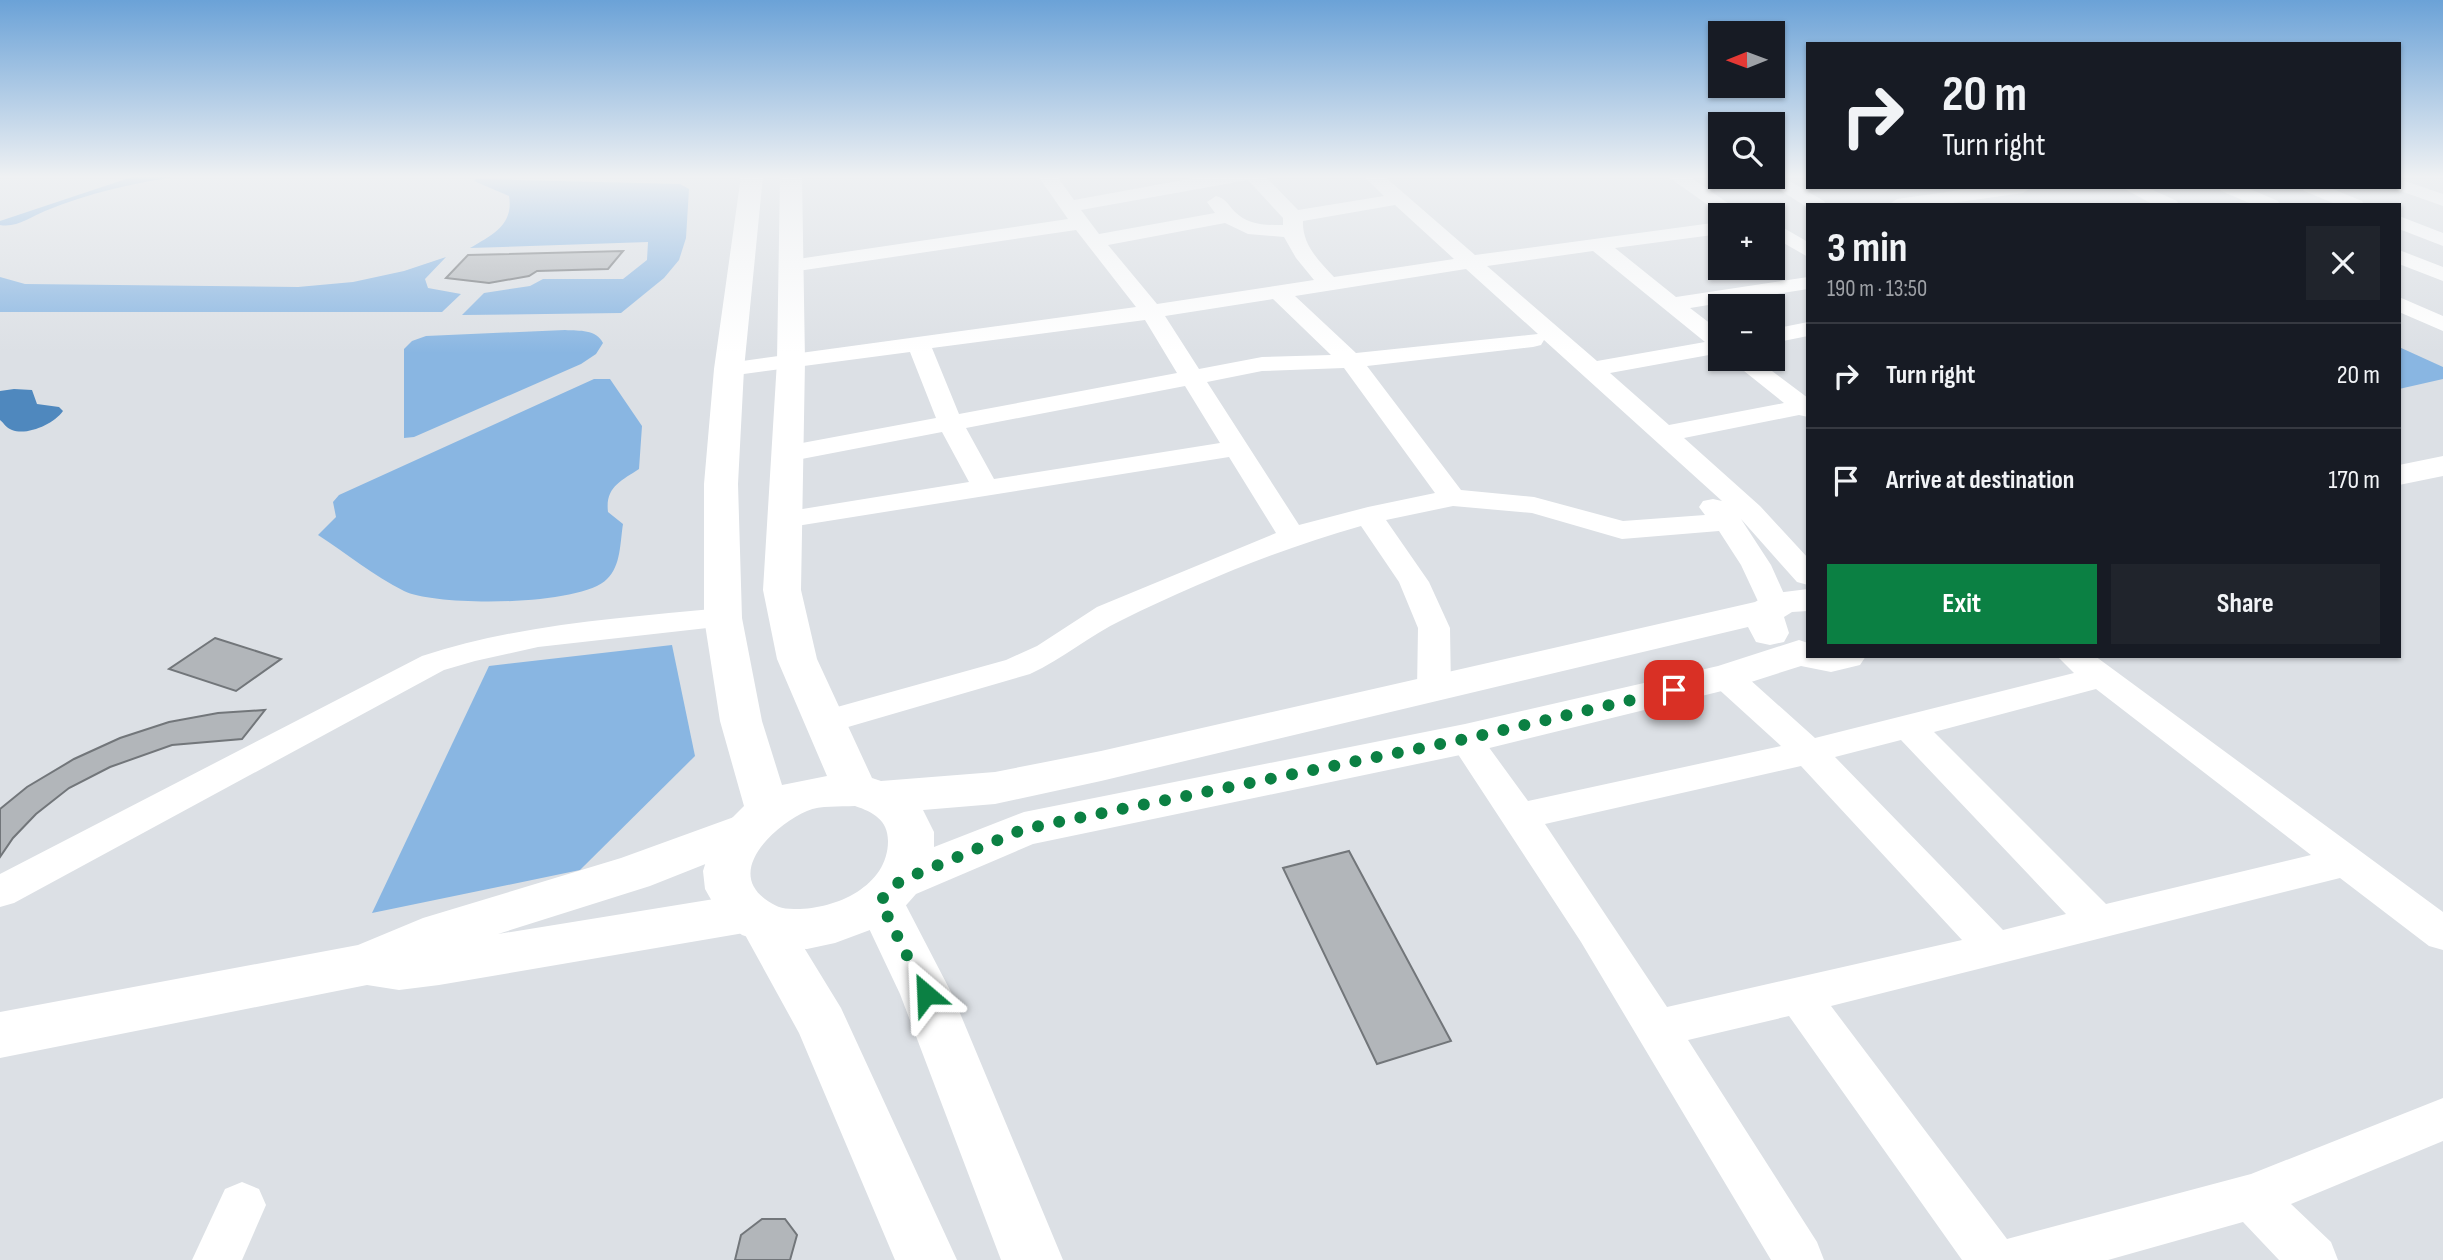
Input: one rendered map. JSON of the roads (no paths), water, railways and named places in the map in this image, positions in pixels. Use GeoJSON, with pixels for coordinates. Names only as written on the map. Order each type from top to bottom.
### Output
{"type":"FeatureCollection","features":[{"type":"Feature","properties":{"kind":"main road"},"geometry":{"type":"LineString","coordinates":[[745,235],[729,369],[721,484],[723,618],[757,821],[731,853],[726,877],[731,897],[754,918],[822,1024],[926,1260]]}},
{"type":"Feature","properties":{"kind":"main road"},"geometry":{"type":"LineString","coordinates":[[791,235],[791,361],[782,590],[797,659],[824,722],[868,794],[898,808],[909,823],[913,841],[911,861],[890,891]]}},
{"type":"Feature","properties":{"kind":"main road"},"geometry":{"type":"LineString","coordinates":[[2401,475],[2443,466]]}},
{"type":"Feature","properties":{"kind":"main road"},"geometry":{"type":"LineString","coordinates":[[2401,501],[2443,493]]}},
{"type":"Feature","properties":{"kind":"main road"},"geometry":{"type":"LineString","coordinates":[[0,1035],[364,965],[440,932],[633,873],[757,821],[796,798],[826,791],[868,794],[995,788],[1434,690],[1783,605]]}},
{"type":"Feature","properties":{"kind":"main road"},"geometry":{"type":"LineString","coordinates":[[1783,605],[1764,619],[1767,628],[1774,637],[1806,655]]}},
{"type":"Feature","properties":{"kind":"main road"},"geometry":{"type":"LineString","coordinates":[[364,965],[399,969],[754,918],[792,929],[823,927],[853,917],[890,891],[1024,829],[1465,739],[1726,677],[1806,655]]}},
{"type":"Feature","properties":{"kind":"main road"},"geometry":{"type":"LineString","coordinates":[[890,891],[926,994],[1032,1260]]}},
{"type":"Feature","properties":{"kind":"street"},"geometry":{"type":"LineString","coordinates":[[791,266],[964,235]]}},
{"type":"Feature","properties":{"kind":"street"},"geometry":{"type":"LineString","coordinates":[[1090,235],[1151,312],[1292,536]]}},
{"type":"Feature","properties":{"kind":"street"},"geometry":{"type":"LineString","coordinates":[[1094,240],[1126,235]]}},
{"type":"Feature","properties":{"kind":"street"},"geometry":{"type":"LineString","coordinates":[[1293,235],[1293,241],[1301,252],[1329,284]]}},
{"type":"Feature","properties":{"kind":"street"},"geometry":{"type":"LineString","coordinates":[[1432,235],[1533,340],[1729,522],[1783,605]]}},
{"type":"Feature","properties":{"kind":"street"},"geometry":{"type":"LineString","coordinates":[[729,369],[919,345],[1460,264],[1679,235]]}},
{"type":"Feature","properties":{"kind":"street"},"geometry":{"type":"LineString","coordinates":[[1785,236],[1806,250]]}},
{"type":"Feature","properties":{"kind":"street"},"geometry":{"type":"LineString","coordinates":[[2401,241],[2439,236]]}},
{"type":"Feature","properties":{"kind":"street"},"geometry":{"type":"LineString","coordinates":[[1600,246],[1708,334]]}},
{"type":"Feature","properties":{"kind":"street"},"geometry":{"type":"LineString","coordinates":[[2401,257],[2443,275]]}},
{"type":"Feature","properties":{"kind":"street"},"geometry":{"type":"LineString","coordinates":[[1460,264],[1589,370],[1750,512],[1806,574]]}},
{"type":"Feature","properties":{"kind":"street"},"geometry":{"type":"LineString","coordinates":[[1671,304],[1806,283]]}},
{"type":"Feature","properties":{"kind":"street"},"geometry":{"type":"LineString","coordinates":[[1278,292],[1350,361],[1453,498]]}},
{"type":"Feature","properties":{"kind":"street"},"geometry":{"type":"LineString","coordinates":[[2401,305],[2443,324]]}},
{"type":"Feature","properties":{"kind":"street"},"geometry":{"type":"LineString","coordinates":[[1785,334],[1806,329]]}},
{"type":"Feature","properties":{"kind":"street"},"geometry":{"type":"LineString","coordinates":[[786,454],[1262,364],[1350,361],[1533,340]]}},
{"type":"Feature","properties":{"kind":"street"},"geometry":{"type":"LineString","coordinates":[[919,345],[951,424],[985,487]]}},
{"type":"Feature","properties":{"kind":"street"},"geometry":{"type":"LineString","coordinates":[[1589,370],[1708,346]]}},
{"type":"Feature","properties":{"kind":"street"},"geometry":{"type":"LineString","coordinates":[[1757,371],[1806,408]]}},
{"type":"Feature","properties":{"kind":"street"},"geometry":{"type":"LineString","coordinates":[[1662,434],[1806,408]]}},
{"type":"Feature","properties":{"kind":"street"},"geometry":{"type":"LineString","coordinates":[[784,520],[1238,448]]}},
{"type":"Feature","properties":{"kind":"street"},"geometry":{"type":"LineString","coordinates":[[824,722],[1018,667],[1048,653],[1108,614],[1292,536],[1368,515],[1453,498],[1534,505],[1622,530],[1729,522]]}},
{"type":"Feature","properties":{"kind":"street"},"geometry":{"type":"LineString","coordinates":[[1368,515],[1414,582],[1434,628],[1434,690]]}},
{"type":"Feature","properties":{"kind":"street"},"geometry":{"type":"LineString","coordinates":[[0,892],[433,663],[462,652],[526,639],[723,618]]}},
{"type":"Feature","properties":{"kind":"street"},"geometry":{"type":"LineString","coordinates":[[1521,816],[1809,752],[1908,726],[2088,667],[2440,928]]}},
{"type":"Feature","properties":{"kind":"street"},"geometry":{"type":"LineString","coordinates":[[1726,677],[1809,752],[1995,948]]}},
{"type":"Feature","properties":{"kind":"street"},"geometry":{"type":"LineString","coordinates":[[1908,726],[2097,921]]}},
{"type":"Feature","properties":{"kind":"street"},"geometry":{"type":"LineString","coordinates":[[1465,739],[1521,816],[1657,1028],[1799,1260]]}},
{"type":"Feature","properties":{"kind":"street"},"geometry":{"type":"LineString","coordinates":[[1657,1028],[1800,998],[2097,921],[2349,861]]}},
{"type":"Feature","properties":{"kind":"street"},"geometry":{"type":"LineString","coordinates":[[1800,998],[1992,1260]]}},
{"type":"Feature","properties":{"kind":"street"},"geometry":{"type":"LineString","coordinates":[[2018,1260],[2251,1197],[2443,1119]]}},
{"type":"Feature","properties":{"kind":"street"},"geometry":{"type":"LineString","coordinates":[[2251,1197],[2313,1260]]}},
{"type":"Feature","properties":{"kind":"street"},"geometry":{"type":"LineString","coordinates":[[217,1260],[242,1205]]}}]}
